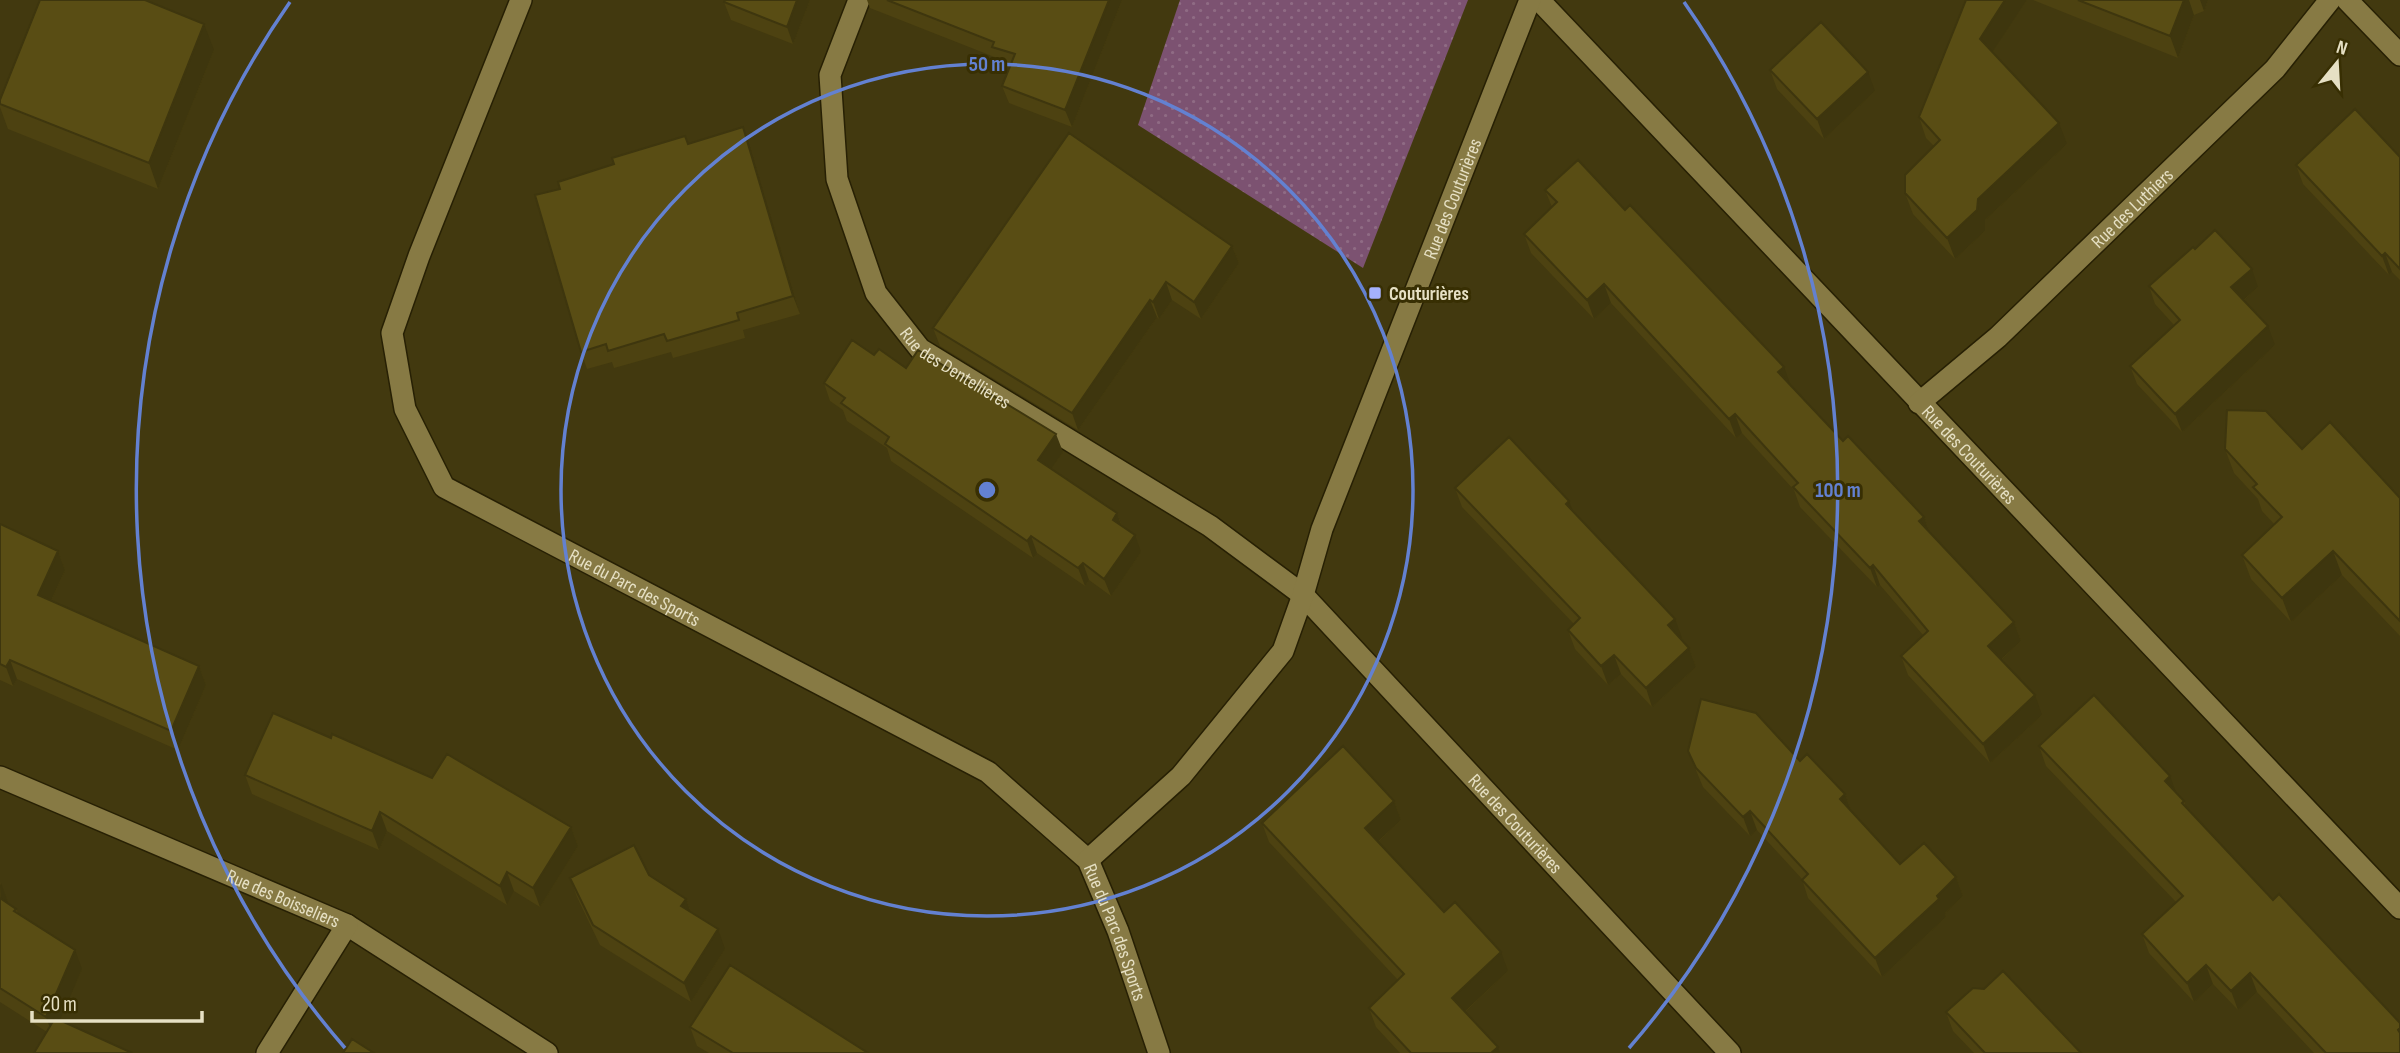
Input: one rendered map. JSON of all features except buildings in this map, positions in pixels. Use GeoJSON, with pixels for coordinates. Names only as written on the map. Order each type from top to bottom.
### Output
{"type":"FeatureCollection","features":[{"type":"Feature","properties":{"kind":"street","name":"Rue du Parc des Sports"},"geometry":{"type":"LineString","coordinates":[[522,0],[419,256],[392,333],[405,410],[444,487],[988,772],[1088,860],[1118,931],[1158,1053]]}},
{"type":"Feature","properties":{"kind":"street","name":"Rue des Dentellières"},"geometry":{"type":"LineString","coordinates":[[859,0],[830,75],[838,179],[876,293],[920,349],[1210,526],[1303,595]]}},
{"type":"Feature","properties":{"kind":"street","name":"Rue des Couturières"},"geometry":{"type":"LineString","coordinates":[[1088,860],[1181,776],[1283,651],[1322,529],[1530,0]]}},
{"type":"Feature","properties":{"kind":"street","name":"Rue des Couturières"},"geometry":{"type":"LineString","coordinates":[[1538,0],[2400,908]]}},
{"type":"Feature","properties":{"kind":"street","name":"Rue des Luthiers"},"geometry":{"type":"LineString","coordinates":[[1919,403],[1998,337],[2275,69],[2330,0]]}},
{"type":"Feature","properties":{"kind":"street"},"geometry":{"type":"LineString","coordinates":[[2347,0],[2400,55]]}},
{"type":"Feature","properties":{"kind":"street","name":"Rue des Couturières"},"geometry":{"type":"LineString","coordinates":[[1303,595],[1730,1053]]}},
{"type":"Feature","properties":{"kind":"street","name":"Rue des Boisseliers"},"geometry":{"type":"LineString","coordinates":[[0,777],[347,925],[547,1053]]}},
{"type":"Feature","properties":{"kind":"street"},"geometry":{"type":"LineString","coordinates":[[267,1053],[347,925]]}},
{"type":"Feature","properties":{"kind":"shaded area"},"geometry":{"type":"Polygon","coordinates":[[[1180,0],[1468,0],[1363,268],[1138,125],[1180,0]]]}},
{"type":"Feature","properties":{"kind":"place","name":"Couturières"},"geometry":{"type":"Point","coordinates":[1375,293]}}]}
